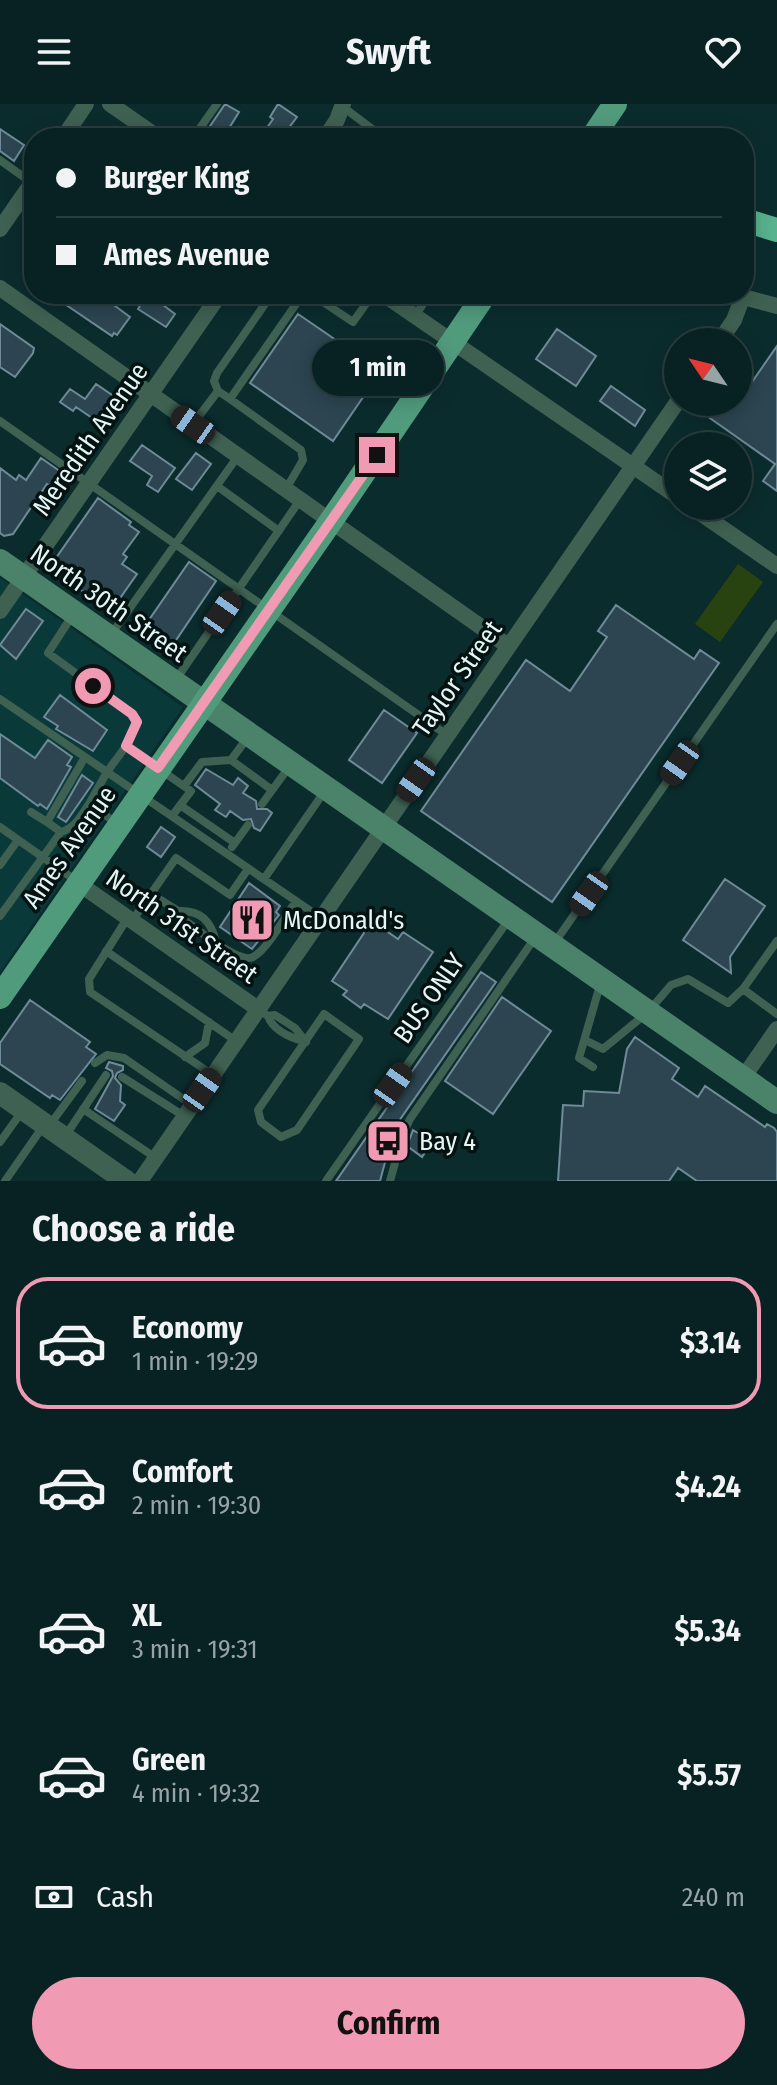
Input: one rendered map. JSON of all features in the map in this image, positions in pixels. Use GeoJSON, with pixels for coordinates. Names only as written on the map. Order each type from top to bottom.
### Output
{"type":"FeatureCollection","features":[{"type":"Feature","properties":{"kind":"highway"},"geometry":{"type":"LineString","coordinates":[[754,223],[777,230]]}},
{"type":"Feature","properties":{"kind":"main road"},"geometry":{"type":"LineString","coordinates":[[599,128],[615,104]]}},
{"type":"Feature","properties":{"kind":"main road","name":"Ames Avenue"},"geometry":{"type":"LineString","coordinates":[[0,997],[478,304]]}},
{"type":"Feature","properties":{"kind":"main road","name":"North 30th Street"},"geometry":{"type":"LineString","coordinates":[[0,561],[777,1102]]}},
{"type":"Feature","properties":{"kind":"street"},"geometry":{"type":"LineString","coordinates":[[70,128],[86,104]]}},
{"type":"Feature","properties":{"kind":"street"},"geometry":{"type":"LineString","coordinates":[[110,104],[145,128]]}},
{"type":"Feature","properties":{"kind":"street"},"geometry":{"type":"LineString","coordinates":[[331,128],[343,106]]}},
{"type":"Feature","properties":{"kind":"street"},"geometry":{"type":"LineString","coordinates":[[0,229],[24,195]]}},
{"type":"Feature","properties":{"kind":"street"},"geometry":{"type":"LineString","coordinates":[[0,288],[508,646]]}},
{"type":"Feature","properties":{"kind":"street"},"geometry":{"type":"LineString","coordinates":[[754,300],[777,306]]}},
{"type":"Feature","properties":{"kind":"street","name":"Meredith Avenue"},"geometry":{"type":"LineString","coordinates":[[0,611],[213,304]]}},
{"type":"Feature","properties":{"kind":"street"},"geometry":{"type":"LineString","coordinates":[[398,304],[664,487]]}},
{"type":"Feature","properties":{"kind":"street"},"geometry":{"type":"LineString","coordinates":[[729,328],[734,320],[736,304]]}},
{"type":"Feature","properties":{"kind":"street","name":"Taylor Street"},"geometry":{"type":"LineString","coordinates":[[140,1181],[236,1041],[263,1012],[321,918],[668,416]]}},
{"type":"Feature","properties":{"kind":"street"},"geometry":{"type":"LineString","coordinates":[[710,520],[777,566]]}},
{"type":"Feature","properties":{"kind":"street","name":"North 31st Street"},"geometry":{"type":"LineString","coordinates":[[78,883],[263,1012]]}},
{"type":"Feature","properties":{"kind":"street"},"geometry":{"type":"LineString","coordinates":[[743,1078],[777,1029]]}},
{"type":"Feature","properties":{"kind":"street"},"geometry":{"type":"LineString","coordinates":[[0,1093],[126,1181]]}},
{"type":"Feature","properties":{"kind":"lane"},"geometry":{"type":"LineString","coordinates":[[200,128],[217,104]]}},
{"type":"Feature","properties":{"kind":"lane"},"geometry":{"type":"LineString","coordinates":[[343,106],[368,128]]}},
{"type":"Feature","properties":{"kind":"lane"},"geometry":{"type":"LineString","coordinates":[[0,160],[24,176]]}},
{"type":"Feature","properties":{"kind":"lane"},"geometry":{"type":"LineString","coordinates":[[265,304],[214,381],[218,391],[301,450],[303,460],[286,489]]}},
{"type":"Feature","properties":{"kind":"lane"},"geometry":{"type":"LineString","coordinates":[[230,399],[296,304]]}},
{"type":"Feature","properties":{"kind":"lane"},"geometry":{"type":"LineString","coordinates":[[326,304],[353,322],[366,304]]}},
{"type":"Feature","properties":{"kind":"lane"},"geometry":{"type":"LineString","coordinates":[[415,316],[423,304]]}},
{"type":"Feature","properties":{"kind":"lane"},"geometry":{"type":"LineString","coordinates":[[193,425],[218,391]]}},
{"type":"Feature","properties":{"kind":"lane"},"geometry":{"type":"LineString","coordinates":[[0,421],[447,735]]}},
{"type":"Feature","properties":{"kind":"lane"},"geometry":{"type":"LineString","coordinates":[[109,637],[238,456]]}},
{"type":"Feature","properties":{"kind":"lane"},"geometry":{"type":"LineString","coordinates":[[217,486],[279,531]]}},
{"type":"Feature","properties":{"kind":"lane"},"geometry":{"type":"LineString","coordinates":[[175,682],[300,500]]}},
{"type":"Feature","properties":{"kind":"lane"},"geometry":{"type":"LineString","coordinates":[[0,916],[61,832],[72,828],[77,814],[126,746],[137,722],[132,714],[48,653],[74,613]]}},
{"type":"Feature","properties":{"kind":"lane","name":"BUS ONLY"},"geometry":{"type":"LineString","coordinates":[[390,1181],[410,1119],[777,624]]}},
{"type":"Feature","properties":{"kind":"lane"},"geometry":{"type":"LineString","coordinates":[[0,699],[321,918]]}},
{"type":"Feature","properties":{"kind":"lane"},"geometry":{"type":"LineString","coordinates":[[231,760],[250,734]]}},
{"type":"Feature","properties":{"kind":"lane"},"geometry":{"type":"LineString","coordinates":[[126,746],[191,791],[172,816]]}},
{"type":"Feature","properties":{"kind":"lane"},"geometry":{"type":"LineString","coordinates":[[47,822],[72,784],[85,757]]}},
{"type":"Feature","properties":{"kind":"lane"},"geometry":{"type":"LineString","coordinates":[[184,786],[202,762],[231,760],[272,790]]}},
{"type":"Feature","properties":{"kind":"lane"},"geometry":{"type":"LineString","coordinates":[[262,804],[291,763]]}},
{"type":"Feature","properties":{"kind":"lane"},"geometry":{"type":"LineString","coordinates":[[264,879],[327,788]]}},
{"type":"Feature","properties":{"kind":"lane"},"geometry":{"type":"LineString","coordinates":[[90,798],[119,824]]}},
{"type":"Feature","properties":{"kind":"lane"},"geometry":{"type":"LineString","coordinates":[[180,805],[235,843]]}},
{"type":"Feature","properties":{"kind":"lane"},"geometry":{"type":"LineString","coordinates":[[31,812],[61,832]]}},
{"type":"Feature","properties":{"kind":"lane"},"geometry":{"type":"LineString","coordinates":[[227,854],[248,825]]}},
{"type":"Feature","properties":{"kind":"lane"},"geometry":{"type":"LineString","coordinates":[[0,827],[78,883]]}},
{"type":"Feature","properties":{"kind":"lane"},"geometry":{"type":"LineString","coordinates":[[0,865],[18,840]]}},
{"type":"Feature","properties":{"kind":"lane"},"geometry":{"type":"LineString","coordinates":[[213,1075],[92,995],[88,988],[89,979],[106,951],[176,858],[230,895],[248,869]]}},
{"type":"Feature","properties":{"kind":"lane"},"geometry":{"type":"LineString","coordinates":[[151,894],[236,956],[252,958],[263,948],[296,901]]}},
{"type":"Feature","properties":{"kind":"lane"},"geometry":{"type":"LineString","coordinates":[[178,911],[193,912],[207,920],[212,925],[216,943]]}},
{"type":"Feature","properties":{"kind":"lane","name":"BUS ONLY"},"geometry":{"type":"LineString","coordinates":[[326,1181],[510,916]]}},
{"type":"Feature","properties":{"kind":"lane"},"geometry":{"type":"LineString","coordinates":[[585,1040],[603,1049],[648,1012],[671,985],[688,979],[728,1003],[743,989],[777,941]]}},
{"type":"Feature","properties":{"kind":"lane"},"geometry":{"type":"LineString","coordinates":[[106,951],[236,1041]]}},
{"type":"Feature","properties":{"kind":"lane"},"geometry":{"type":"LineString","coordinates":[[593,1067],[579,1058],[602,980]]}},
{"type":"Feature","properties":{"kind":"lane"},"geometry":{"type":"LineString","coordinates":[[743,989],[777,1014]]}},
{"type":"Feature","properties":{"kind":"lane"},"geometry":{"type":"LineString","coordinates":[[263,1012],[275,1027],[306,1042]]}},
{"type":"Feature","properties":{"kind":"lane"},"geometry":{"type":"LineString","coordinates":[[324,1014],[359,1039],[297,1130],[281,1137],[261,1122],[258,1110],[306,1042],[324,1014]]}},
{"type":"Feature","properties":{"kind":"lane"},"geometry":{"type":"LineString","coordinates":[[185,1057],[205,1043],[209,1022]]}},
{"type":"Feature","properties":{"kind":"lane"},"geometry":{"type":"LineString","coordinates":[[95,1063],[107,1055],[124,1058],[188,1110]]}},
{"type":"Feature","properties":{"kind":"lane"},"geometry":{"type":"LineString","coordinates":[[5,1181],[53,1130],[83,1109],[106,1075]]}},
{"type":"Feature","properties":{"kind":"lane"},"geometry":{"type":"LineString","coordinates":[[122,1077],[188,1110]]}},
{"type":"Feature","properties":{"kind":"lane"},"geometry":{"type":"LineString","coordinates":[[53,1130],[82,1081]]}},
{"type":"Feature","properties":{"kind":"lane"},"geometry":{"type":"LineString","coordinates":[[76,1090],[89,1099]]}},
{"type":"Feature","properties":{"kind":"lane"},"geometry":{"type":"LineString","coordinates":[[0,1142],[23,1109]]}},
{"type":"Feature","properties":{"kind":"lane"},"geometry":{"type":"LineString","coordinates":[[83,1109],[156,1158]]}},
{"type":"Feature","properties":{"kind":"shaded area"},"geometry":{"type":"Polygon","coordinates":[[[0,578],[183,707],[0,972],[0,578]]]}},
{"type":"Feature","properties":{"kind":"green space"},"geometry":{"type":"Polygon","coordinates":[[[738,564],[763,582],[720,642],[695,624],[738,564]]]}},
{"type":"Feature","properties":{"kind":"building"},"geometry":{"type":"Polygon","coordinates":[[[225,104],[239,112],[229,128],[209,128],[225,104]]]}},
{"type":"Feature","properties":{"kind":"building"},"geometry":{"type":"Polygon","coordinates":[[[278,104],[297,117],[289,128],[267,128],[273,119],[270,117],[278,104]]]}},
{"type":"Feature","properties":{"kind":"building"},"geometry":{"type":"Polygon","coordinates":[[[0,129],[24,145],[14,161],[0,151],[0,129]]]}},
{"type":"Feature","properties":{"kind":"building"},"geometry":{"type":"Polygon","coordinates":[[[65,304],[112,304],[130,317],[117,335],[114,333],[112,336],[65,304]]]}},
{"type":"Feature","properties":{"kind":"building"},"geometry":{"type":"Polygon","coordinates":[[[141,304],[162,304],[175,314],[166,327],[138,309],[141,304]]]}},
{"type":"Feature","properties":{"kind":"building"},"geometry":{"type":"Polygon","coordinates":[[[298,314],[381,371],[333,441],[250,383],[298,314]]]}},
{"type":"Feature","properties":{"kind":"building"},"geometry":{"type":"Polygon","coordinates":[[[0,324],[34,348],[15,377],[0,367],[0,324]]]}},
{"type":"Feature","properties":{"kind":"building"},"geometry":{"type":"Polygon","coordinates":[[[557,329],[596,356],[576,386],[536,359],[557,329]]]}},
{"type":"Feature","properties":{"kind":"building"},"geometry":{"type":"Polygon","coordinates":[[[777,346],[777,491],[763,481],[775,464],[752,448],[752,432],[730,432],[707,416],[752,416],[752,382],[777,346]]]}},
{"type":"Feature","properties":{"kind":"building"},"geometry":{"type":"Polygon","coordinates":[[[96,384],[115,397],[112,401],[115,403],[104,420],[100,418],[98,422],[76,407],[73,411],[60,402],[70,389],[85,399],[96,384]]]}},
{"type":"Feature","properties":{"kind":"building"},"geometry":{"type":"Polygon","coordinates":[[[611,386],[645,410],[635,426],[600,401],[611,386]]]}},
{"type":"Feature","properties":{"kind":"building"},"geometry":{"type":"Polygon","coordinates":[[[142,445],[175,468],[158,492],[147,485],[152,476],[130,461],[142,445]]]}},
{"type":"Feature","properties":{"kind":"building"},"geometry":{"type":"Polygon","coordinates":[[[196,453],[211,464],[192,490],[176,479],[196,453]]]}},
{"type":"Feature","properties":{"kind":"building"},"geometry":{"type":"Polygon","coordinates":[[[41,458],[71,479],[61,494],[47,484],[13,534],[4,536],[0,533],[0,468],[16,480],[19,475],[26,480],[41,458]]]}},
{"type":"Feature","properties":{"kind":"building"},"geometry":{"type":"Polygon","coordinates":[[[98,498],[131,522],[129,525],[139,532],[123,554],[127,557],[122,564],[137,574],[111,611],[49,568],[98,498]]]}},
{"type":"Feature","properties":{"kind":"building"},"geometry":{"type":"Polygon","coordinates":[[[189,562],[216,581],[170,649],[142,630],[189,562]]]}},
{"type":"Feature","properties":{"kind":"building"},"geometry":{"type":"Polygon","coordinates":[[[616,605],[694,659],[700,650],[719,663],[552,902],[421,811],[526,660],[570,691],[607,637],[598,631],[616,605]]]}},
{"type":"Feature","properties":{"kind":"building"},"geometry":{"type":"Polygon","coordinates":[[[26,609],[43,621],[16,659],[0,645],[26,609]]]}},
{"type":"Feature","properties":{"kind":"building"},"geometry":{"type":"Polygon","coordinates":[[[60,695],[107,730],[93,751],[56,729],[58,726],[44,717],[60,695]]]}},
{"type":"Feature","properties":{"kind":"building"},"geometry":{"type":"Polygon","coordinates":[[[384,710],[417,733],[382,783],[349,760],[384,710]]]}},
{"type":"Feature","properties":{"kind":"building"},"geometry":{"type":"Polygon","coordinates":[[[0,734],[35,758],[48,740],[72,757],[67,765],[71,767],[47,809],[40,804],[38,806],[0,778],[0,734]]]}},
{"type":"Feature","properties":{"kind":"building"},"geometry":{"type":"Polygon","coordinates":[[[206,769],[233,785],[238,778],[248,786],[243,793],[256,801],[257,809],[267,809],[272,813],[260,831],[254,828],[251,819],[243,820],[230,811],[226,817],[215,810],[220,804],[195,785],[206,769]]]}},
{"type":"Feature","properties":{"kind":"building"},"geometry":{"type":"Polygon","coordinates":[[[82,775],[93,783],[66,822],[58,817],[82,775]]]}},
{"type":"Feature","properties":{"kind":"building"},"geometry":{"type":"Polygon","coordinates":[[[161,827],[175,837],[161,857],[147,847],[161,827]]]}},
{"type":"Feature","properties":{"kind":"building"},"geometry":{"type":"Polygon","coordinates":[[[725,879],[765,906],[730,957],[731,973],[683,940],[725,879]]]}},
{"type":"Feature","properties":{"kind":"building"},"geometry":{"type":"Polygon","coordinates":[[[249,883],[280,906],[276,912],[279,915],[252,949],[220,927],[249,883]]]}},
{"type":"Feature","properties":{"kind":"building"},"geometry":{"type":"Polygon","coordinates":[[[372,921],[398,939],[403,932],[433,952],[388,1019],[364,1004],[361,1008],[343,995],[347,991],[332,981],[372,921]]]}},
{"type":"Feature","properties":{"kind":"building"},"geometry":{"type":"Polygon","coordinates":[[[481,972],[496,982],[399,1121],[380,1181],[336,1181],[481,972]]]}},
{"type":"Feature","properties":{"kind":"building"},"geometry":{"type":"Polygon","coordinates":[[[502,997],[551,1031],[493,1114],[445,1081],[502,997]]]}},
{"type":"Feature","properties":{"kind":"building"},"geometry":{"type":"Polygon","coordinates":[[[30,1000],[90,1042],[86,1047],[96,1054],[60,1100],[52,1095],[50,1098],[0,1064],[0,1043],[30,1000]]]}},
{"type":"Feature","properties":{"kind":"building"},"geometry":{"type":"Polygon","coordinates":[[[635,1037],[679,1068],[672,1079],[698,1097],[705,1086],[765,1127],[767,1124],[774,1128],[777,1132],[777,1181],[697,1181],[678,1168],[669,1181],[558,1181],[563,1105],[583,1106],[584,1091],[619,1093],[627,1049],[635,1037]]]}},
{"type":"Feature","properties":{"kind":"building"},"geometry":{"type":"Polygon","coordinates":[[[109,1062],[123,1066],[115,1078],[121,1085],[120,1101],[125,1105],[114,1121],[95,1109],[113,1076],[112,1071],[106,1068],[109,1062]]]}},
{"type":"Feature","properties":{"kind":"building"},"geometry":{"type":"Polygon","coordinates":[[[413,1130],[432,1142],[422,1157],[407,1146],[413,1130]]]}},
{"type":"Feature","properties":{"kind":"place","name":"McDonald's"},"geometry":{"type":"Point","coordinates":[252,920]}},
{"type":"Feature","properties":{"kind":"place","name":"Bay 4"},"geometry":{"type":"Point","coordinates":[388,1141]}},
{"type":"Feature","properties":{"kind":"route"},"geometry":{"type":"LineString","coordinates":[[93,686],[132,714],[137,722],[126,746],[158,768],[377,455]]}}]}
